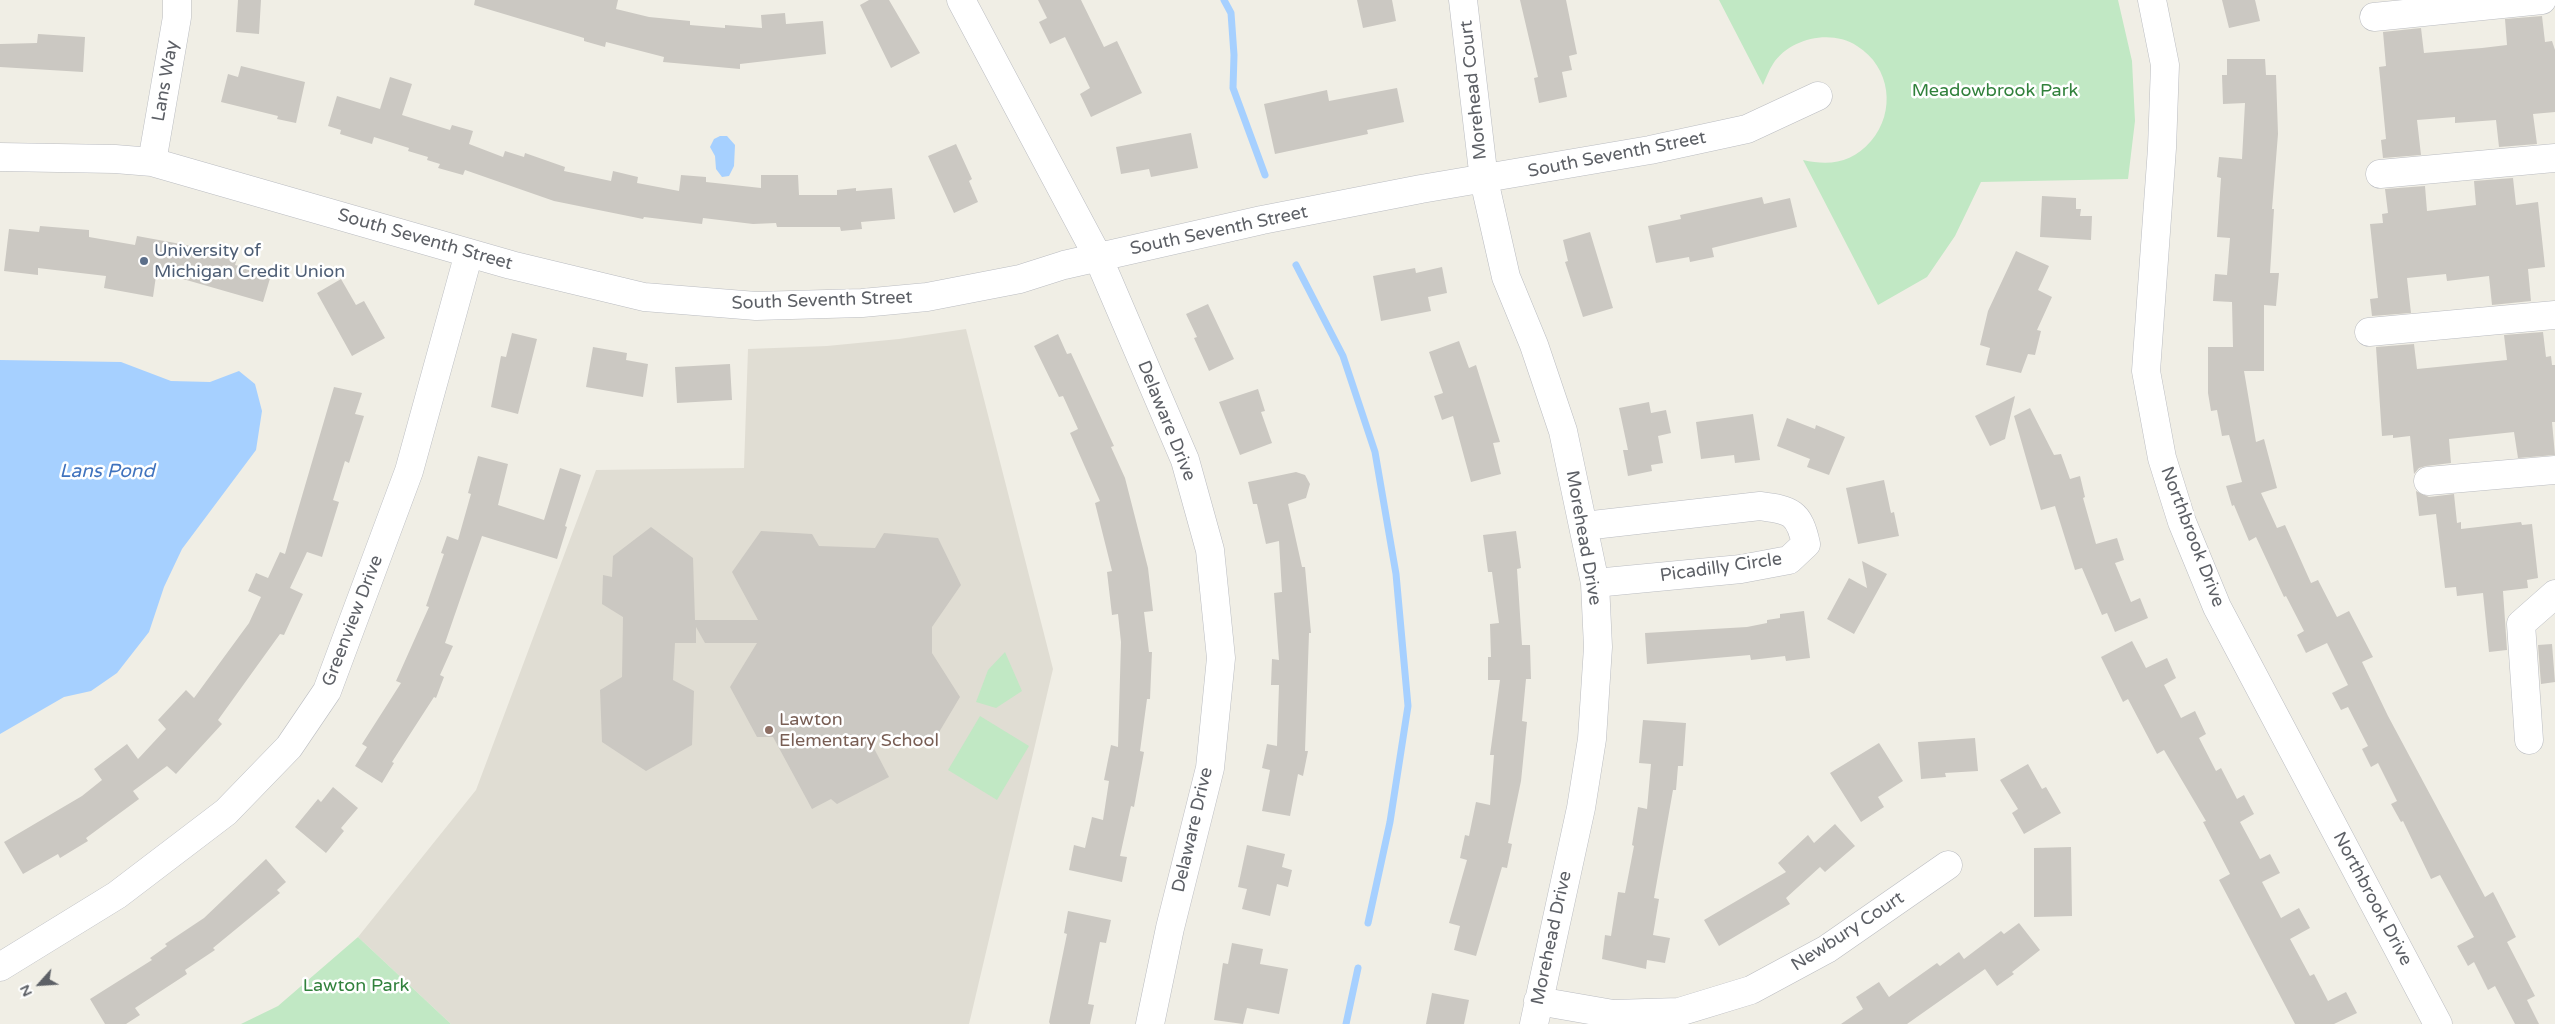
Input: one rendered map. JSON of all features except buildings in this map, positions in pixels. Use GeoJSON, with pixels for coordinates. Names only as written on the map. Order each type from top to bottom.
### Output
{"type":"FeatureCollection","features":[{"type":"Feature","properties":{"kind":"street","name":"Lans Way"},"geometry":{"type":"LineString","coordinates":[[152,162],[177,17],[176,0]]}},
{"type":"Feature","properties":{"kind":"street","name":"Delaware Drive"},"geometry":{"type":"LineString","coordinates":[[961,0],[1098,257],[1185,460],[1210,550],[1221,658],[1210,768],[1170,928],[1150,1024]]}},
{"type":"Feature","properties":{"kind":"street","name":"Morehead Court"},"geometry":{"type":"LineString","coordinates":[[1463,0],[1484,180]]}},
{"type":"Feature","properties":{"kind":"street","name":"Northbrook Drive"},"geometry":{"type":"LineString","coordinates":[[2152,0],[2165,65],[2162,148],[2146,371],[2162,458],[2182,522],[2217,607],[2438,1024]]}},
{"type":"Feature","properties":{"kind":"street"},"geometry":{"type":"LineString","coordinates":[[2374,17],[2542,0]]}},
{"type":"Feature","properties":{"kind":"street","name":"South Seventh Street"},"geometry":{"type":"LineString","coordinates":[[0,157],[152,162],[469,253],[644,297],[756,306],[862,303],[927,297],[1020,279],[1064,265],[1280,217],[1421,189],[1484,180],[1650,150],[1747,129],[1818,96]]}},
{"type":"Feature","properties":{"kind":"street"},"geometry":{"type":"LineString","coordinates":[[2380,174],[2555,158]]}},
{"type":"Feature","properties":{"kind":"street","name":"Morehead Drive"},"geometry":{"type":"LineString","coordinates":[[1484,180],[1506,277],[1534,345],[1563,431],[1595,583],[1598,647],[1592,739],[1581,808],[1536,1012]]}},
{"type":"Feature","properties":{"kind":"street","name":"Greenview Drive"},"geometry":{"type":"LineString","coordinates":[[0,967],[117,896],[226,812],[289,747],[327,691],[409,471],[469,253]]}},
{"type":"Feature","properties":{"kind":"street"},"geometry":{"type":"LineString","coordinates":[[2369,332],[2555,315]]}},
{"type":"Feature","properties":{"kind":"street"},"geometry":{"type":"LineString","coordinates":[[2428,481],[2555,470]]}},
{"type":"Feature","properties":{"kind":"street","name":"Picadilly Circle"},"geometry":{"type":"LineString","coordinates":[[1584,526],[1760,506],[1784,509],[1801,523],[1806,544],[1789,560],[1741,569],[1595,583]]}},
{"type":"Feature","properties":{"kind":"street"},"geometry":{"type":"LineString","coordinates":[[2529,740],[2521,624],[2555,594]]}},
{"type":"Feature","properties":{"kind":"street","name":"Newbury Court"},"geometry":{"type":"LineString","coordinates":[[1536,1012],[1613,1014],[1679,1012],[1751,990],[1828,949],[1948,865]]}},
{"type":"Feature","properties":{"kind":"shaded area","name":"Lawton Elementary School"},"geometry":{"type":"Polygon","coordinates":[[[966,329],[1053,669],[969,1024],[451,1024],[358,937],[476,790],[596,470],[744,468],[748,349],[827,346],[899,339],[966,329]]]}},
{"type":"Feature","properties":{"kind":"green space","name":"Meadowbrook Park"},"geometry":{"type":"Polygon","coordinates":[[[1719,0],[2118,0],[2132,61],[2135,121],[2128,179],[1981,182],[1955,236],[1927,277],[1878,305],[1803,160],[1822,163],[1840,161],[1856,154],[1871,141],[1879,129],[1887,104],[1883,78],[1877,66],[1857,46],[1847,41],[1823,37],[1800,42],[1780,55],[1772,66],[1763,85],[1719,0]]]}},
{"type":"Feature","properties":{"kind":"green space"},"geometry":{"type":"Polygon","coordinates":[[[1005,652],[1022,691],[996,708],[976,702],[988,670],[1005,652]]]}},
{"type":"Feature","properties":{"kind":"green space"},"geometry":{"type":"Polygon","coordinates":[[[980,716],[1029,746],[997,800],[948,770],[980,716]]]}},
{"type":"Feature","properties":{"kind":"green space","name":"Lawton Park"},"geometry":{"type":"Polygon","coordinates":[[[358,937],[451,1024],[241,1024],[278,1006],[358,937]]]}},
{"type":"Feature","properties":{"kind":"water"},"geometry":{"type":"Polygon","coordinates":[[[720,136],[727,136],[735,145],[734,166],[729,176],[722,177],[716,169],[715,156],[710,147],[714,139],[720,136]]]}},
{"type":"Feature","properties":{"kind":"water","name":"Lans Pond"},"geometry":{"type":"Polygon","coordinates":[[[0,360],[121,362],[171,381],[210,382],[239,371],[255,384],[262,411],[256,450],[182,549],[164,587],[149,632],[117,673],[91,691],[64,697],[0,734],[0,360]]]}},
{"type":"Feature","properties":{"kind":"waterway"},"geometry":{"type":"LineString","coordinates":[[1224,0],[1231,13],[1234,55],[1233,88],[1265,175]]}},
{"type":"Feature","properties":{"kind":"waterway"},"geometry":{"type":"LineString","coordinates":[[1296,265],[1343,356],[1375,452],[1396,574],[1408,706],[1390,822],[1368,923]]}},
{"type":"Feature","properties":{"kind":"waterway"},"geometry":{"type":"LineString","coordinates":[[1346,1024],[1358,968]]}},
{"type":"Feature","properties":{"kind":"place","name":"University of Michigan Credit Union"},"geometry":{"type":"Point","coordinates":[144,261]}},
{"type":"Feature","properties":{"kind":"place","name":"Lawton Elementary School"},"geometry":{"type":"Point","coordinates":[769,730]}}]}
